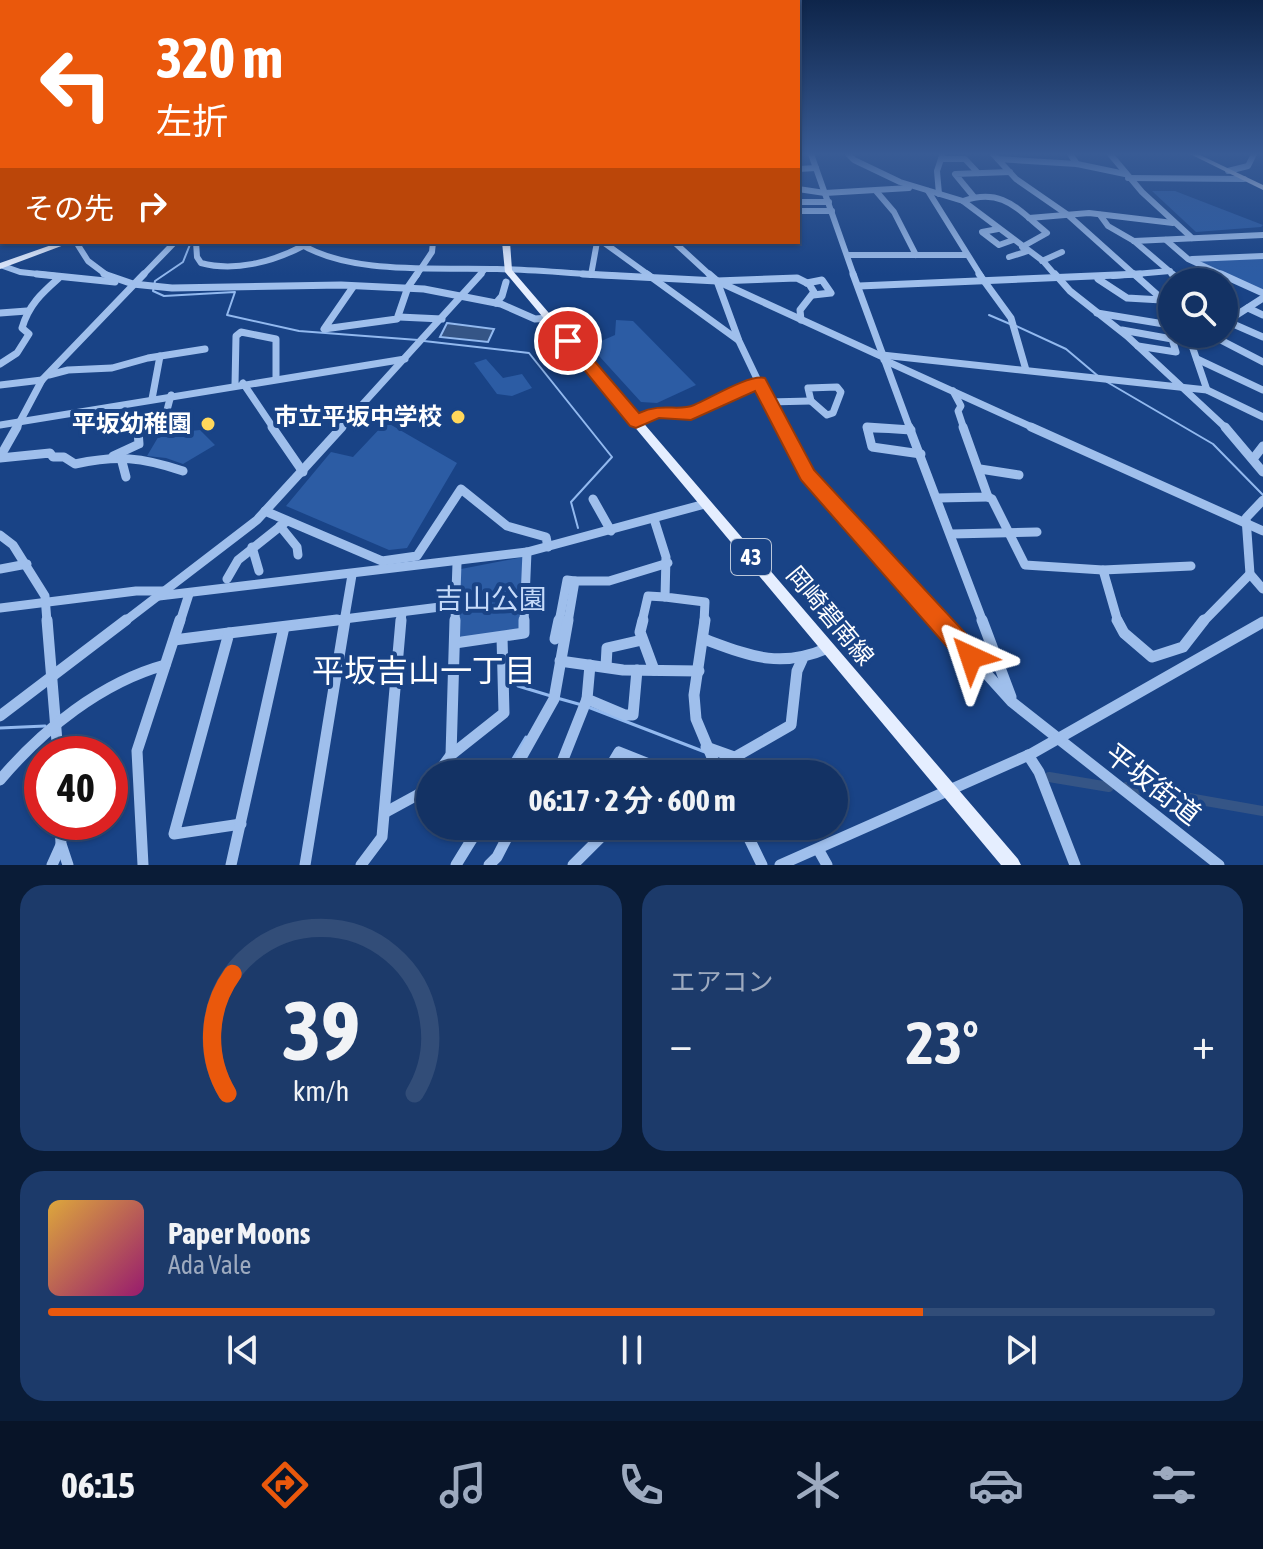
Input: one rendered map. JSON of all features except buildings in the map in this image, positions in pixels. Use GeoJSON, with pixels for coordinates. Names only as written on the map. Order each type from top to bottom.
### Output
{"type":"FeatureCollection","features":[{"type":"Feature","properties":{"kind":"main road"},"geometry":{"type":"LineString","coordinates":[[3,269],[63,244]]}},
{"type":"Feature","properties":{"kind":"main road"},"geometry":{"type":"LineString","coordinates":[[506,244],[507,276]]}},
{"type":"Feature","properties":{"kind":"main road","name":"岡崎碧南線"},"geometry":{"type":"LineString","coordinates":[[507,276],[545,314],[1012,865]]}},
{"type":"Feature","properties":{"kind":"street"},"geometry":{"type":"LineString","coordinates":[[826,194],[1012,702]]}},
{"type":"Feature","properties":{"kind":"street"},"geometry":{"type":"LineString","coordinates":[[879,194],[894,212],[916,255]]}},
{"type":"Feature","properties":{"kind":"street"},"geometry":{"type":"LineString","coordinates":[[930,194],[966,255],[1011,318],[1026,370]]}},
{"type":"Feature","properties":{"kind":"street"},"geometry":{"type":"LineString","coordinates":[[940,194],[963,201],[1042,261],[1231,432],[1263,472]]}},
{"type":"Feature","properties":{"kind":"street"},"geometry":{"type":"LineString","coordinates":[[1040,194],[1068,215],[1158,296]]}},
{"type":"Feature","properties":{"kind":"street"},"geometry":{"type":"LineString","coordinates":[[1145,194],[1193,238]]}},
{"type":"Feature","properties":{"kind":"street"},"geometry":{"type":"LineString","coordinates":[[963,201],[974,197],[1002,197],[1047,233],[1009,257]]}},
{"type":"Feature","properties":{"kind":"street"},"geometry":{"type":"LineString","coordinates":[[800,202],[829,202]]}},
{"type":"Feature","properties":{"kind":"street"},"geometry":{"type":"LineString","coordinates":[[800,211],[832,211]]}},
{"type":"Feature","properties":{"kind":"street"},"geometry":{"type":"LineString","coordinates":[[1029,218],[1100,215],[1173,223]]}},
{"type":"Feature","properties":{"kind":"street"},"geometry":{"type":"LineString","coordinates":[[1100,215],[1108,226],[1134,241],[1166,268]]}},
{"type":"Feature","properties":{"kind":"street"},"geometry":{"type":"LineString","coordinates":[[998,229],[982,232],[999,245],[1013,240]]}},
{"type":"Feature","properties":{"kind":"street"},"geometry":{"type":"LineString","coordinates":[[1134,241],[1263,235]]}},
{"type":"Feature","properties":{"kind":"street"},"geometry":{"type":"LineString","coordinates":[[1166,240],[1188,259],[1263,296],[1238,314]]}},
{"type":"Feature","properties":{"kind":"street"},"geometry":{"type":"LineString","coordinates":[[77,244],[83,257],[95,268],[118,280]]}},
{"type":"Feature","properties":{"kind":"street"},"geometry":{"type":"LineString","coordinates":[[1,455],[45,378],[173,244]]}},
{"type":"Feature","properties":{"kind":"street"},"geometry":{"type":"LineString","coordinates":[[196,244],[201,263],[216,267],[277,260],[300,244],[354,262],[484,270],[507,276],[591,275],[717,281],[789,278],[807,283],[822,280],[831,293],[813,295],[800,310],[801,320]]}},
{"type":"Feature","properties":{"kind":"street"},"geometry":{"type":"LineString","coordinates":[[399,317],[408,287],[432,252],[433,244]]}},
{"type":"Feature","properties":{"kind":"street"},"geometry":{"type":"LineString","coordinates":[[591,275],[597,244]]}},
{"type":"Feature","properties":{"kind":"street"},"geometry":{"type":"LineString","coordinates":[[606,244],[739,341]]}},
{"type":"Feature","properties":{"kind":"street"},"geometry":{"type":"LineString","coordinates":[[676,244],[717,281],[1263,531]]}},
{"type":"Feature","properties":{"kind":"street"},"geometry":{"type":"LineString","coordinates":[[1042,261],[1062,252]]}},
{"type":"Feature","properties":{"kind":"street"},"geometry":{"type":"LineString","coordinates":[[848,255],[966,255]]}},
{"type":"Feature","properties":{"kind":"street"},"geometry":{"type":"LineString","coordinates":[[1188,259],[1263,256]]}},
{"type":"Feature","properties":{"kind":"street"},"geometry":{"type":"LineString","coordinates":[[3,269],[178,288],[408,287],[496,303],[535,319],[545,314]]}},
{"type":"Feature","properties":{"kind":"street"},"geometry":{"type":"LineString","coordinates":[[0,716],[268,508],[484,270]]}},
{"type":"Feature","properties":{"kind":"street"},"geometry":{"type":"LineString","coordinates":[[859,286],[983,279],[1098,279],[1158,272]]}},
{"type":"Feature","properties":{"kind":"street"},"geometry":{"type":"LineString","coordinates":[[496,303],[502,296],[507,276]]}},
{"type":"Feature","properties":{"kind":"street"},"geometry":{"type":"LineString","coordinates":[[0,363],[17,353],[28,337],[28,330],[22,328],[27,311],[60,277]]}},
{"type":"Feature","properties":{"kind":"street"},"geometry":{"type":"LineString","coordinates":[[1098,279],[1115,295],[1148,302],[1158,301]]}},
{"type":"Feature","properties":{"kind":"street"},"geometry":{"type":"LineString","coordinates":[[717,281],[739,341],[807,475],[1012,702]]}},
{"type":"Feature","properties":{"kind":"street"},"geometry":{"type":"LineString","coordinates":[[807,283],[813,295]]}},
{"type":"Feature","properties":{"kind":"street"},"geometry":{"type":"LineString","coordinates":[[353,287],[324,329],[354,327],[399,317],[442,319]]}},
{"type":"Feature","properties":{"kind":"street"},"geometry":{"type":"LineString","coordinates":[[1248,308],[1263,315]]}},
{"type":"Feature","properties":{"kind":"street"},"geometry":{"type":"LineString","coordinates":[[0,313],[27,311]]}},
{"type":"Feature","properties":{"kind":"street"},"geometry":{"type":"LineString","coordinates":[[1096,313],[1158,323]]}},
{"type":"Feature","properties":{"kind":"street"},"geometry":{"type":"LineString","coordinates":[[1238,326],[1263,337]]}},
{"type":"Feature","properties":{"kind":"street"},"geometry":{"type":"LineString","coordinates":[[1117,329],[1172,339],[1176,352],[1136,345]]}},
{"type":"Feature","properties":{"kind":"street"},"geometry":{"type":"LineString","coordinates":[[276,379],[276,339],[241,332],[236,336],[239,384],[303,472]]}},
{"type":"Feature","properties":{"kind":"street"},"geometry":{"type":"LineString","coordinates":[[1193,348],[1207,390]]}},
{"type":"Feature","properties":{"kind":"street"},"geometry":{"type":"LineString","coordinates":[[1236,348],[1263,362]]}},
{"type":"Feature","properties":{"kind":"street"},"geometry":{"type":"LineString","coordinates":[[0,385],[45,378],[68,370],[112,368],[205,349]]}},
{"type":"Feature","properties":{"kind":"street"},"geometry":{"type":"LineString","coordinates":[[152,399],[160,356]]}},
{"type":"Feature","properties":{"kind":"street"},"geometry":{"type":"LineString","coordinates":[[883,357],[1207,390],[1263,417]]}},
{"type":"Feature","properties":{"kind":"street"},"geometry":{"type":"LineString","coordinates":[[0,425],[405,359]]}},
{"type":"Feature","properties":{"kind":"street"},"geometry":{"type":"LineString","coordinates":[[1197,359],[1263,390]]}},
{"type":"Feature","properties":{"kind":"street"},"geometry":{"type":"LineString","coordinates":[[636,421],[657,412],[691,413],[759,382]]}},
{"type":"Feature","properties":{"kind":"street"},"geometry":{"type":"LineString","coordinates":[[768,402],[811,401],[827,415],[833,413],[841,392],[837,387],[808,388],[811,401]]}},
{"type":"Feature","properties":{"kind":"street"},"geometry":{"type":"LineString","coordinates":[[952,390],[961,406],[958,411],[988,497]]}},
{"type":"Feature","properties":{"kind":"street"},"geometry":{"type":"LineString","coordinates":[[117,457],[139,444],[138,431],[150,427],[158,417],[166,414],[171,395]]}},
{"type":"Feature","properties":{"kind":"street"},"geometry":{"type":"LineString","coordinates":[[911,430],[876,425],[867,427],[872,447],[921,454]]}},
{"type":"Feature","properties":{"kind":"street"},"geometry":{"type":"LineString","coordinates":[[1253,459],[1263,446]]}},
{"type":"Feature","properties":{"kind":"street"},"geometry":{"type":"LineString","coordinates":[[1,455],[50,453],[53,457],[64,457],[75,464],[117,457],[157,462],[183,471]]}},
{"type":"Feature","properties":{"kind":"street"},"geometry":{"type":"LineString","coordinates":[[117,457],[126,477]]}},
{"type":"Feature","properties":{"kind":"street"},"geometry":{"type":"LineString","coordinates":[[980,469],[1019,475]]}},
{"type":"Feature","properties":{"kind":"street"},"geometry":{"type":"LineString","coordinates":[[284,523],[382,561],[417,556],[461,489],[476,497],[504,525],[546,537],[548,547]]}},
{"type":"Feature","properties":{"kind":"street"},"geometry":{"type":"LineString","coordinates":[[938,498],[992,499],[1025,565],[1103,570],[1191,566]]}},
{"type":"Feature","properties":{"kind":"street"},"geometry":{"type":"LineString","coordinates":[[593,499],[611,531]]}},
{"type":"Feature","properties":{"kind":"street"},"geometry":{"type":"LineString","coordinates":[[1263,500],[1246,518],[1249,525],[1250,574],[1263,589]]}},
{"type":"Feature","properties":{"kind":"street"},"geometry":{"type":"LineString","coordinates":[[0,608],[136,591],[189,594],[457,563],[527,552],[705,504]]}},
{"type":"Feature","properties":{"kind":"street"},"geometry":{"type":"LineString","coordinates":[[268,508],[284,523],[298,555]]}},
{"type":"Feature","properties":{"kind":"street"},"geometry":{"type":"LineString","coordinates":[[654,519],[664,539],[668,563],[665,597]]}},
{"type":"Feature","properties":{"kind":"street"},"geometry":{"type":"LineString","coordinates":[[227,579],[238,560],[284,523]]}},
{"type":"Feature","properties":{"kind":"street"},"geometry":{"type":"LineString","coordinates":[[951,534],[1037,532]]}},
{"type":"Feature","properties":{"kind":"street"},"geometry":{"type":"LineString","coordinates":[[0,535],[13,545],[27,564],[47,603],[57,736]]}},
{"type":"Feature","properties":{"kind":"street"},"geometry":{"type":"LineString","coordinates":[[252,547],[259,571]]}},
{"type":"Feature","properties":{"kind":"street"},"geometry":{"type":"LineString","coordinates":[[455,643],[524,633],[527,552]]}},
{"type":"Feature","properties":{"kind":"street"},"geometry":{"type":"LineString","coordinates":[[451,755],[457,563]]}},
{"type":"Feature","properties":{"kind":"street"},"geometry":{"type":"LineString","coordinates":[[520,760],[554,699],[567,580],[609,581],[668,563]]}},
{"type":"Feature","properties":{"kind":"street"},"geometry":{"type":"LineString","coordinates":[[0,569],[27,564]]}},
{"type":"Feature","properties":{"kind":"street"},"geometry":{"type":"LineString","coordinates":[[1103,570],[1124,633],[1152,657],[1183,647],[1209,614],[1250,574]]}},
{"type":"Feature","properties":{"kind":"street"},"geometry":{"type":"LineString","coordinates":[[305,865],[352,575]]}},
{"type":"Feature","properties":{"kind":"street"},"geometry":{"type":"LineString","coordinates":[[143,865],[137,751],[189,594]]}},
{"type":"Feature","properties":{"kind":"street"},"geometry":{"type":"LineString","coordinates":[[654,670],[640,632],[648,596],[705,602],[704,639],[695,707],[712,760]]}},
{"type":"Feature","properties":{"kind":"street"},"geometry":{"type":"LineString","coordinates":[[174,640],[456,605]]}},
{"type":"Feature","properties":{"kind":"street"},"geometry":{"type":"LineString","coordinates":[[361,865],[382,837],[402,613]]}},
{"type":"Feature","properties":{"kind":"street"},"geometry":{"type":"LineString","coordinates":[[780,865],[1028,755],[1263,622]]}},
{"type":"Feature","properties":{"kind":"street"},"geometry":{"type":"LineString","coordinates":[[231,865],[284,627]]}},
{"type":"Feature","properties":{"kind":"street"},"geometry":{"type":"LineString","coordinates":[[229,633],[174,834],[241,824]]}},
{"type":"Feature","properties":{"kind":"street"},"geometry":{"type":"LineString","coordinates":[[447,760],[504,713],[502,637]]}},
{"type":"Feature","properties":{"kind":"street"},"geometry":{"type":"LineString","coordinates":[[704,639],[763,659],[802,660],[829,647]]}},
{"type":"Feature","properties":{"kind":"street"},"geometry":{"type":"LineString","coordinates":[[606,667],[607,648],[642,640]]}},
{"type":"Feature","properties":{"kind":"street"},"geometry":{"type":"LineString","coordinates":[[730,760],[791,725],[797,671],[802,660]]}},
{"type":"Feature","properties":{"kind":"street"},"geometry":{"type":"LineString","coordinates":[[560,661],[637,670],[699,671]]}},
{"type":"Feature","properties":{"kind":"street"},"geometry":{"type":"LineString","coordinates":[[0,780],[57,724],[111,689],[153,667],[165,665]]}},
{"type":"Feature","properties":{"kind":"street"},"geometry":{"type":"LineString","coordinates":[[563,760],[587,699],[590,665]]}},
{"type":"Feature","properties":{"kind":"street"},"geometry":{"type":"LineString","coordinates":[[587,699],[625,715],[633,715],[637,670]]}},
{"type":"Feature","properties":{"kind":"street","name":"平坂街道"},"geometry":{"type":"LineString","coordinates":[[1012,702],[1219,865]]}},
{"type":"Feature","properties":{"kind":"street"},"geometry":{"type":"LineString","coordinates":[[706,747],[734,757]]}},
{"type":"Feature","properties":{"kind":"street"},"geometry":{"type":"LineString","coordinates":[[613,760],[619,752],[639,760]]}},
{"type":"Feature","properties":{"kind":"street"},"geometry":{"type":"LineString","coordinates":[[1028,755],[1039,772],[1075,865]]}},
{"type":"Feature","properties":{"kind":"street"},"geometry":{"type":"LineString","coordinates":[[386,812],[416,796]]}},
{"type":"Feature","properties":{"kind":"street"},"geometry":{"type":"LineString","coordinates":[[61,840],[68,865]]}},
{"type":"Feature","properties":{"kind":"street"},"geometry":{"type":"LineString","coordinates":[[456,865],[471,840]]}},
{"type":"Feature","properties":{"kind":"street"},"geometry":{"type":"LineString","coordinates":[[489,865],[506,840]]}},
{"type":"Feature","properties":{"kind":"street"},"geometry":{"type":"LineString","coordinates":[[573,865],[596,840]]}},
{"type":"Feature","properties":{"kind":"street"},"geometry":{"type":"LineString","coordinates":[[750,840],[762,865]]}},
{"type":"Feature","properties":{"kind":"street"},"geometry":{"type":"LineString","coordinates":[[52,865],[61,844]]}},
{"type":"Feature","properties":{"kind":"street"},"geometry":{"type":"LineString","coordinates":[[818,849],[827,865]]}},
{"type":"Feature","properties":{"kind":"green space"},"geometry":{"type":"Polygon","coordinates":[[[1156,194],[1184,194],[1263,225],[1261,227],[1196,232],[1156,194]]]}},
{"type":"Feature","properties":{"kind":"green space"},"geometry":{"type":"Polygon","coordinates":[[[1263,257],[1263,292],[1238,280],[1238,268],[1211,268],[1194,260],[1263,257]]]}},
{"type":"Feature","properties":{"kind":"green space"},"geometry":{"type":"Polygon","coordinates":[[[616,320],[633,321],[696,385],[657,403],[641,402],[590,346],[615,335],[616,320]]]}},
{"type":"Feature","properties":{"kind":"green space"},"geometry":{"type":"Polygon","coordinates":[[[486,359],[503,378],[522,374],[532,388],[512,396],[497,394],[474,363],[486,359]]]}},
{"type":"Feature","properties":{"kind":"green space"},"geometry":{"type":"Polygon","coordinates":[[[386,422],[457,463],[407,548],[389,550],[286,506],[331,452],[353,457],[386,422]]]}},
{"type":"Feature","properties":{"kind":"green space"},"geometry":{"type":"Polygon","coordinates":[[[200,430],[215,445],[183,464],[147,456],[160,434],[200,430]]]}},
{"type":"Feature","properties":{"kind":"green space","name":"吉山公園"},"geometry":{"type":"Polygon","coordinates":[[[523,557],[521,628],[462,638],[459,635],[461,569],[523,557]]]}},
{"type":"Feature","properties":{"kind":"shaded area"},"geometry":{"type":"Polygon","coordinates":[[[447,323],[494,329],[488,342],[440,337],[447,323]]]}},
{"type":"Feature","properties":{"kind":"waterway"},"geometry":{"type":"LineString","coordinates":[[190,244],[183,262],[155,281],[153,291],[164,296],[235,292],[227,315],[299,331],[418,340]]}},
{"type":"Feature","properties":{"kind":"waterway"},"geometry":{"type":"LineString","coordinates":[[989,315],[1010,324]]}},
{"type":"Feature","properties":{"kind":"waterway"},"geometry":{"type":"LineString","coordinates":[[1016,326],[1066,349],[1098,376]]}},
{"type":"Feature","properties":{"kind":"waterway"},"geometry":{"type":"LineString","coordinates":[[424,341],[529,353],[612,457],[571,502],[578,528]]}},
{"type":"Feature","properties":{"kind":"waterway"},"geometry":{"type":"LineString","coordinates":[[1107,382],[1213,444],[1263,495]]}},
{"type":"Feature","properties":{"kind":"waterway"},"geometry":{"type":"LineString","coordinates":[[518,686],[551,696]]}},
{"type":"Feature","properties":{"kind":"waterway"},"geometry":{"type":"LineString","coordinates":[[557,698],[582,705]]}},
{"type":"Feature","properties":{"kind":"waterway"},"geometry":{"type":"LineString","coordinates":[[588,707],[705,752]]}},
{"type":"Feature","properties":{"kind":"waterway"},"geometry":{"type":"LineString","coordinates":[[0,728],[45,726]]}},
{"type":"Feature","properties":{"kind":"waterway"},"geometry":{"type":"LineString","coordinates":[[512,760],[526,737]]}},
{"type":"Feature","properties":{"kind":"waterway"},"geometry":{"type":"LineString","coordinates":[[1049,777],[1109,787]]}},
{"type":"Feature","properties":{"kind":"waterway"},"geometry":{"type":"LineString","coordinates":[[1126,787],[1263,811]]}},
{"type":"Feature","properties":{"kind":"place","name":"市立平坂中学校"},"geometry":{"type":"Point","coordinates":[458,417]}},
{"type":"Feature","properties":{"kind":"place","name":"平坂幼稚園"},"geometry":{"type":"Point","coordinates":[208,424]}},
{"type":"Feature","properties":{"kind":"district","name":"平坂吉山一丁目"},"geometry":{"type":"Point","coordinates":[424,671]}},
{"type":"Feature","properties":{"kind":"route"},"geometry":{"type":"LineString","coordinates":[[568,341],[636,421],[657,412],[691,413],[759,382],[807,475],[971,657]]}}]}
